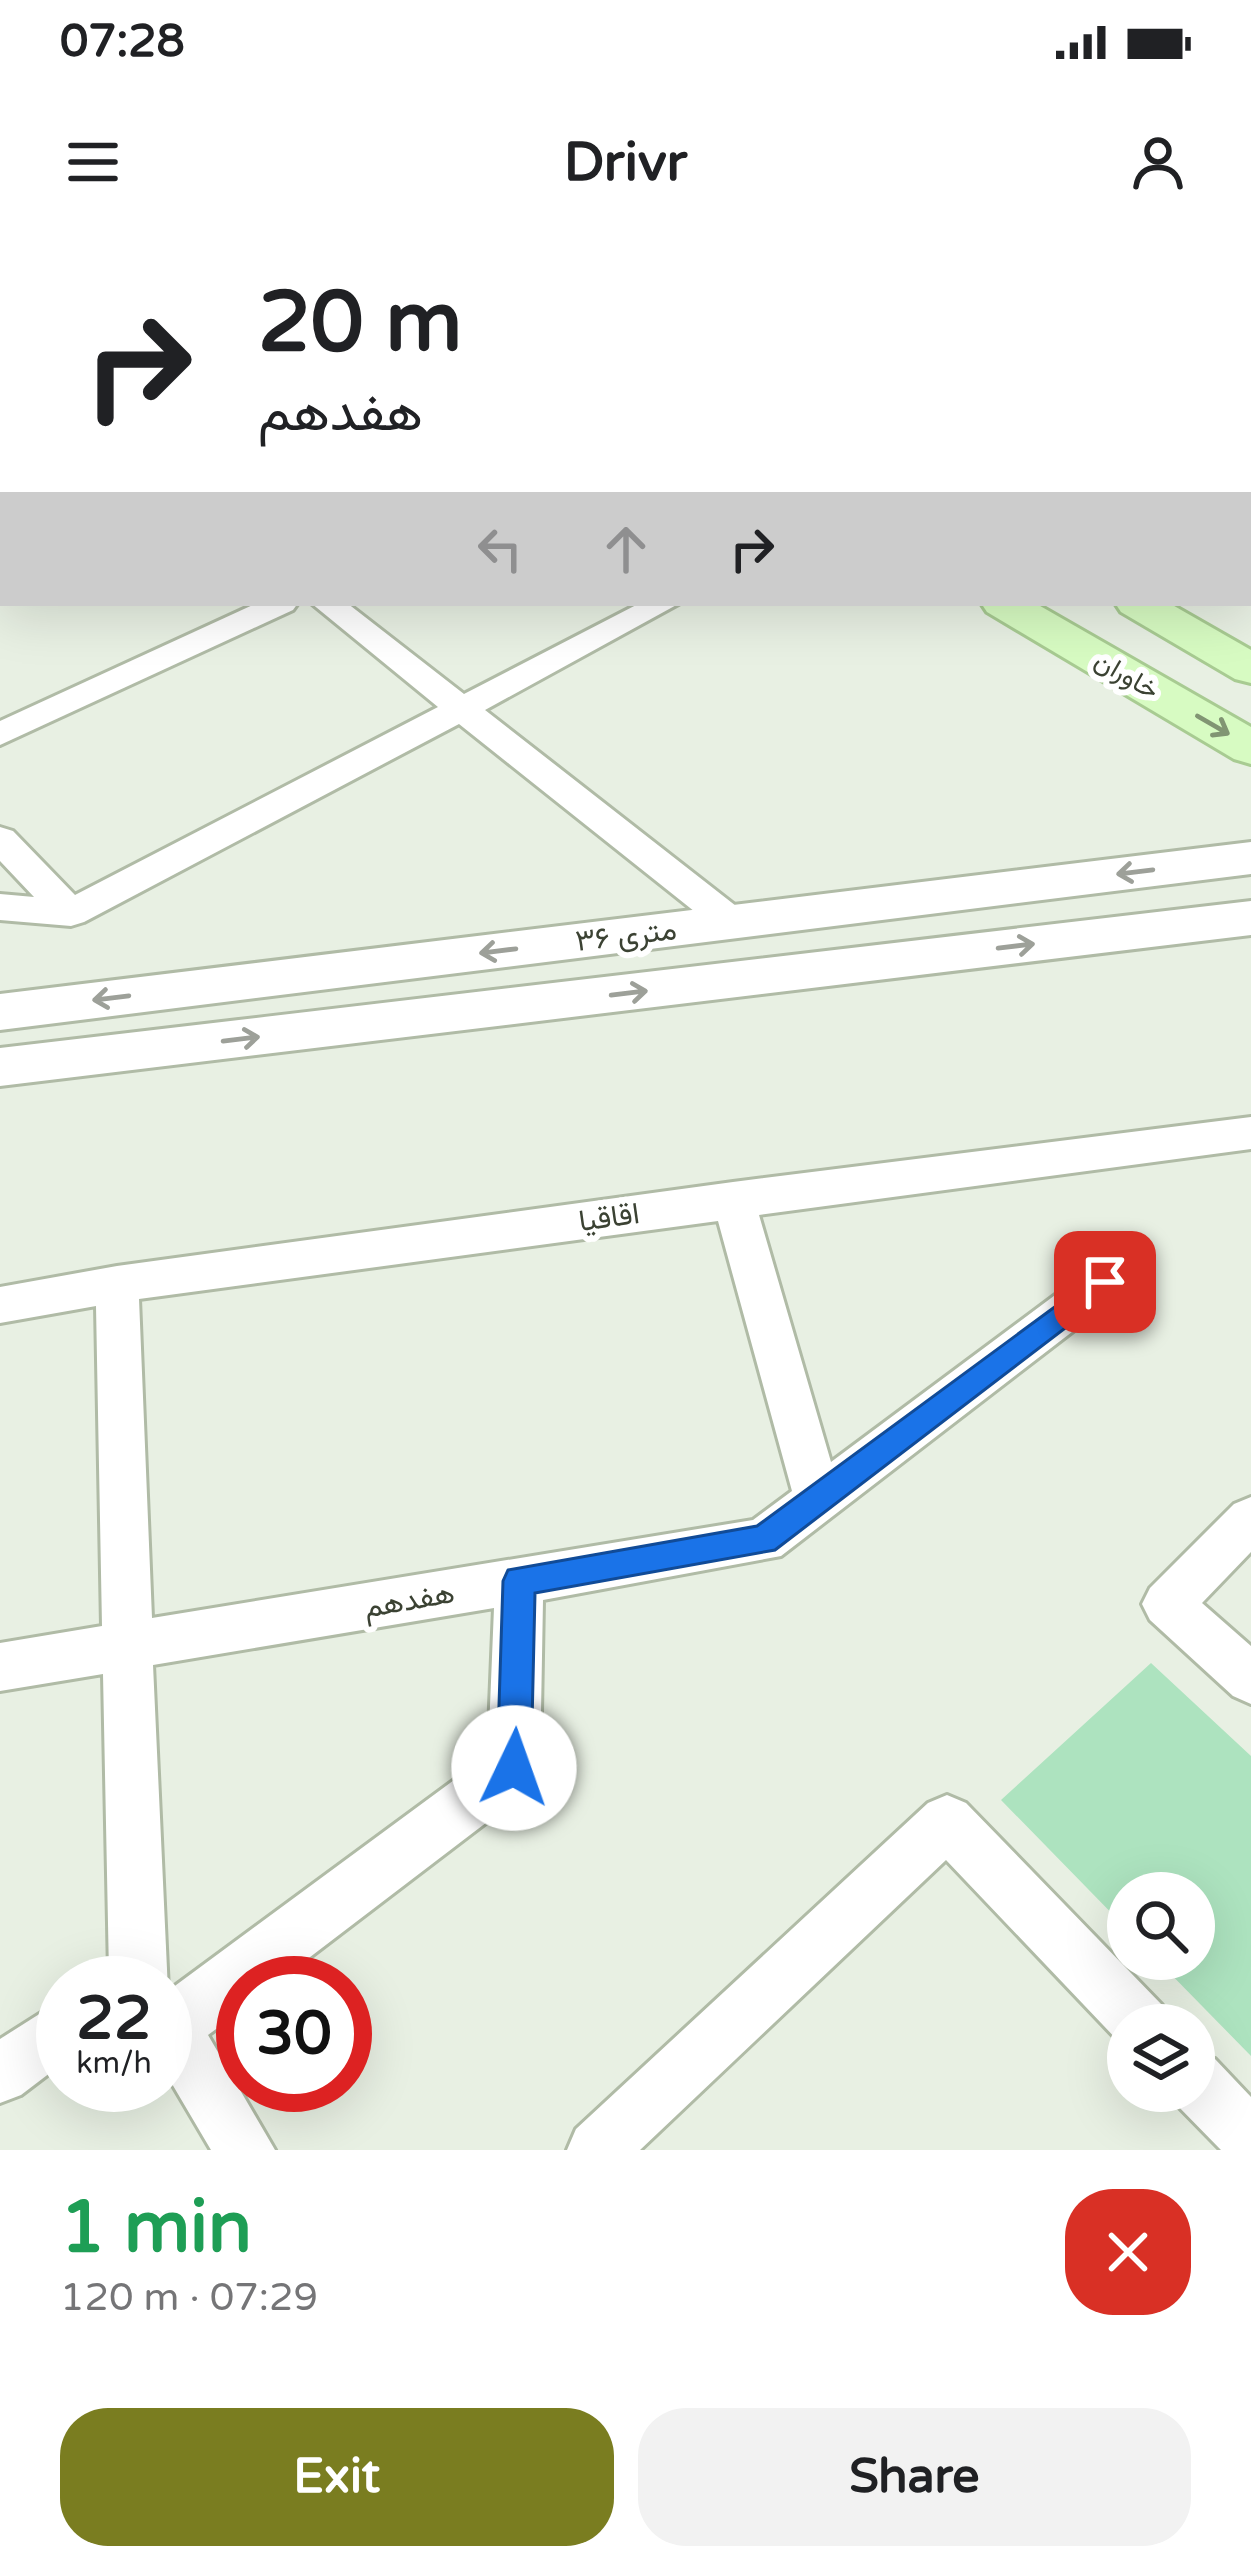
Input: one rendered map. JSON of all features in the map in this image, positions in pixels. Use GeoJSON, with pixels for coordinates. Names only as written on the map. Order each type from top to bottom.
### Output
{"type":"FeatureCollection","features":[{"type":"Feature","properties":{"kind":"main road","name":"خاوران"},"geometry":{"type":"LineString","coordinates":[[1008,606],[1251,748]]}},
{"type":"Feature","properties":{"kind":"main road"},"geometry":{"type":"LineString","coordinates":[[1142,606],[1251,669]]}},
{"type":"Feature","properties":{"kind":"street"},"geometry":{"type":"LineString","coordinates":[[0,734],[276,606]]}},
{"type":"Feature","properties":{"kind":"street"},"geometry":{"type":"LineString","coordinates":[[331,606],[732,922]]}},
{"type":"Feature","properties":{"kind":"street"},"geometry":{"type":"LineString","coordinates":[[0,907],[71,913],[658,606]]}},
{"type":"Feature","properties":{"kind":"street"},"geometry":{"type":"LineString","coordinates":[[0,839],[71,913]]}},
{"type":"Feature","properties":{"kind":"street","name":"۳۶ متری"},"geometry":{"type":"LineString","coordinates":[[0,1012],[1251,858]]}},
{"type":"Feature","properties":{"kind":"street","name":"۳۶ متری"},"geometry":{"type":"LineString","coordinates":[[0,1067],[1251,918]]}},
{"type":"Feature","properties":{"kind":"street","name":"اقاقیا"},"geometry":{"type":"LineString","coordinates":[[0,1305],[117,1284],[1240,1125]]}},
{"type":"Feature","properties":{"kind":"street"},"geometry":{"type":"LineString","coordinates":[[733,1199],[818,1498]]}},
{"type":"Feature","properties":{"kind":"street","name":"هفدهم"},"geometry":{"type":"LineString","coordinates":[[0,1667],[764,1540],[1105,1282]]}},
{"type":"Feature","properties":{"kind":"street"},"geometry":{"type":"LineString","coordinates":[[117,1284],[128,1647],[146,1956]]}},
{"type":"Feature","properties":{"kind":"street"},"geometry":{"type":"LineString","coordinates":[[1251,1519],[1167,1604],[1251,1679]]}},
{"type":"Feature","properties":{"kind":"street"},"geometry":{"type":"LineString","coordinates":[[192,1969],[514,1768],[519,1581]]}},
{"type":"Feature","properties":{"kind":"street"},"geometry":{"type":"LineString","coordinates":[[597,2150],[947,1822],[1122,2004]]}},
{"type":"Feature","properties":{"kind":"street"},"geometry":{"type":"LineString","coordinates":[[0,2074],[36,2048]]}},
{"type":"Feature","properties":{"kind":"street"},"geometry":{"type":"LineString","coordinates":[[192,2066],[245,2150]]}},
{"type":"Feature","properties":{"kind":"street"},"geometry":{"type":"LineString","coordinates":[[1215,2102],[1251,2139]]}},
{"type":"Feature","properties":{"kind":"green space"},"geometry":{"type":"Polygon","coordinates":[[[1151,1663],[1251,1756],[1251,2056],[1215,2019],[1215,2004],[1200,2004],[1177,1980],[1215,1980],[1215,1872],[1107,1872],[1107,1909],[1001,1800],[1151,1663]]]}},
{"type":"Feature","properties":{"kind":"route"},"geometry":{"type":"LineString","coordinates":[[514,1768],[519,1581],[764,1540],[1105,1282]]}}]}
